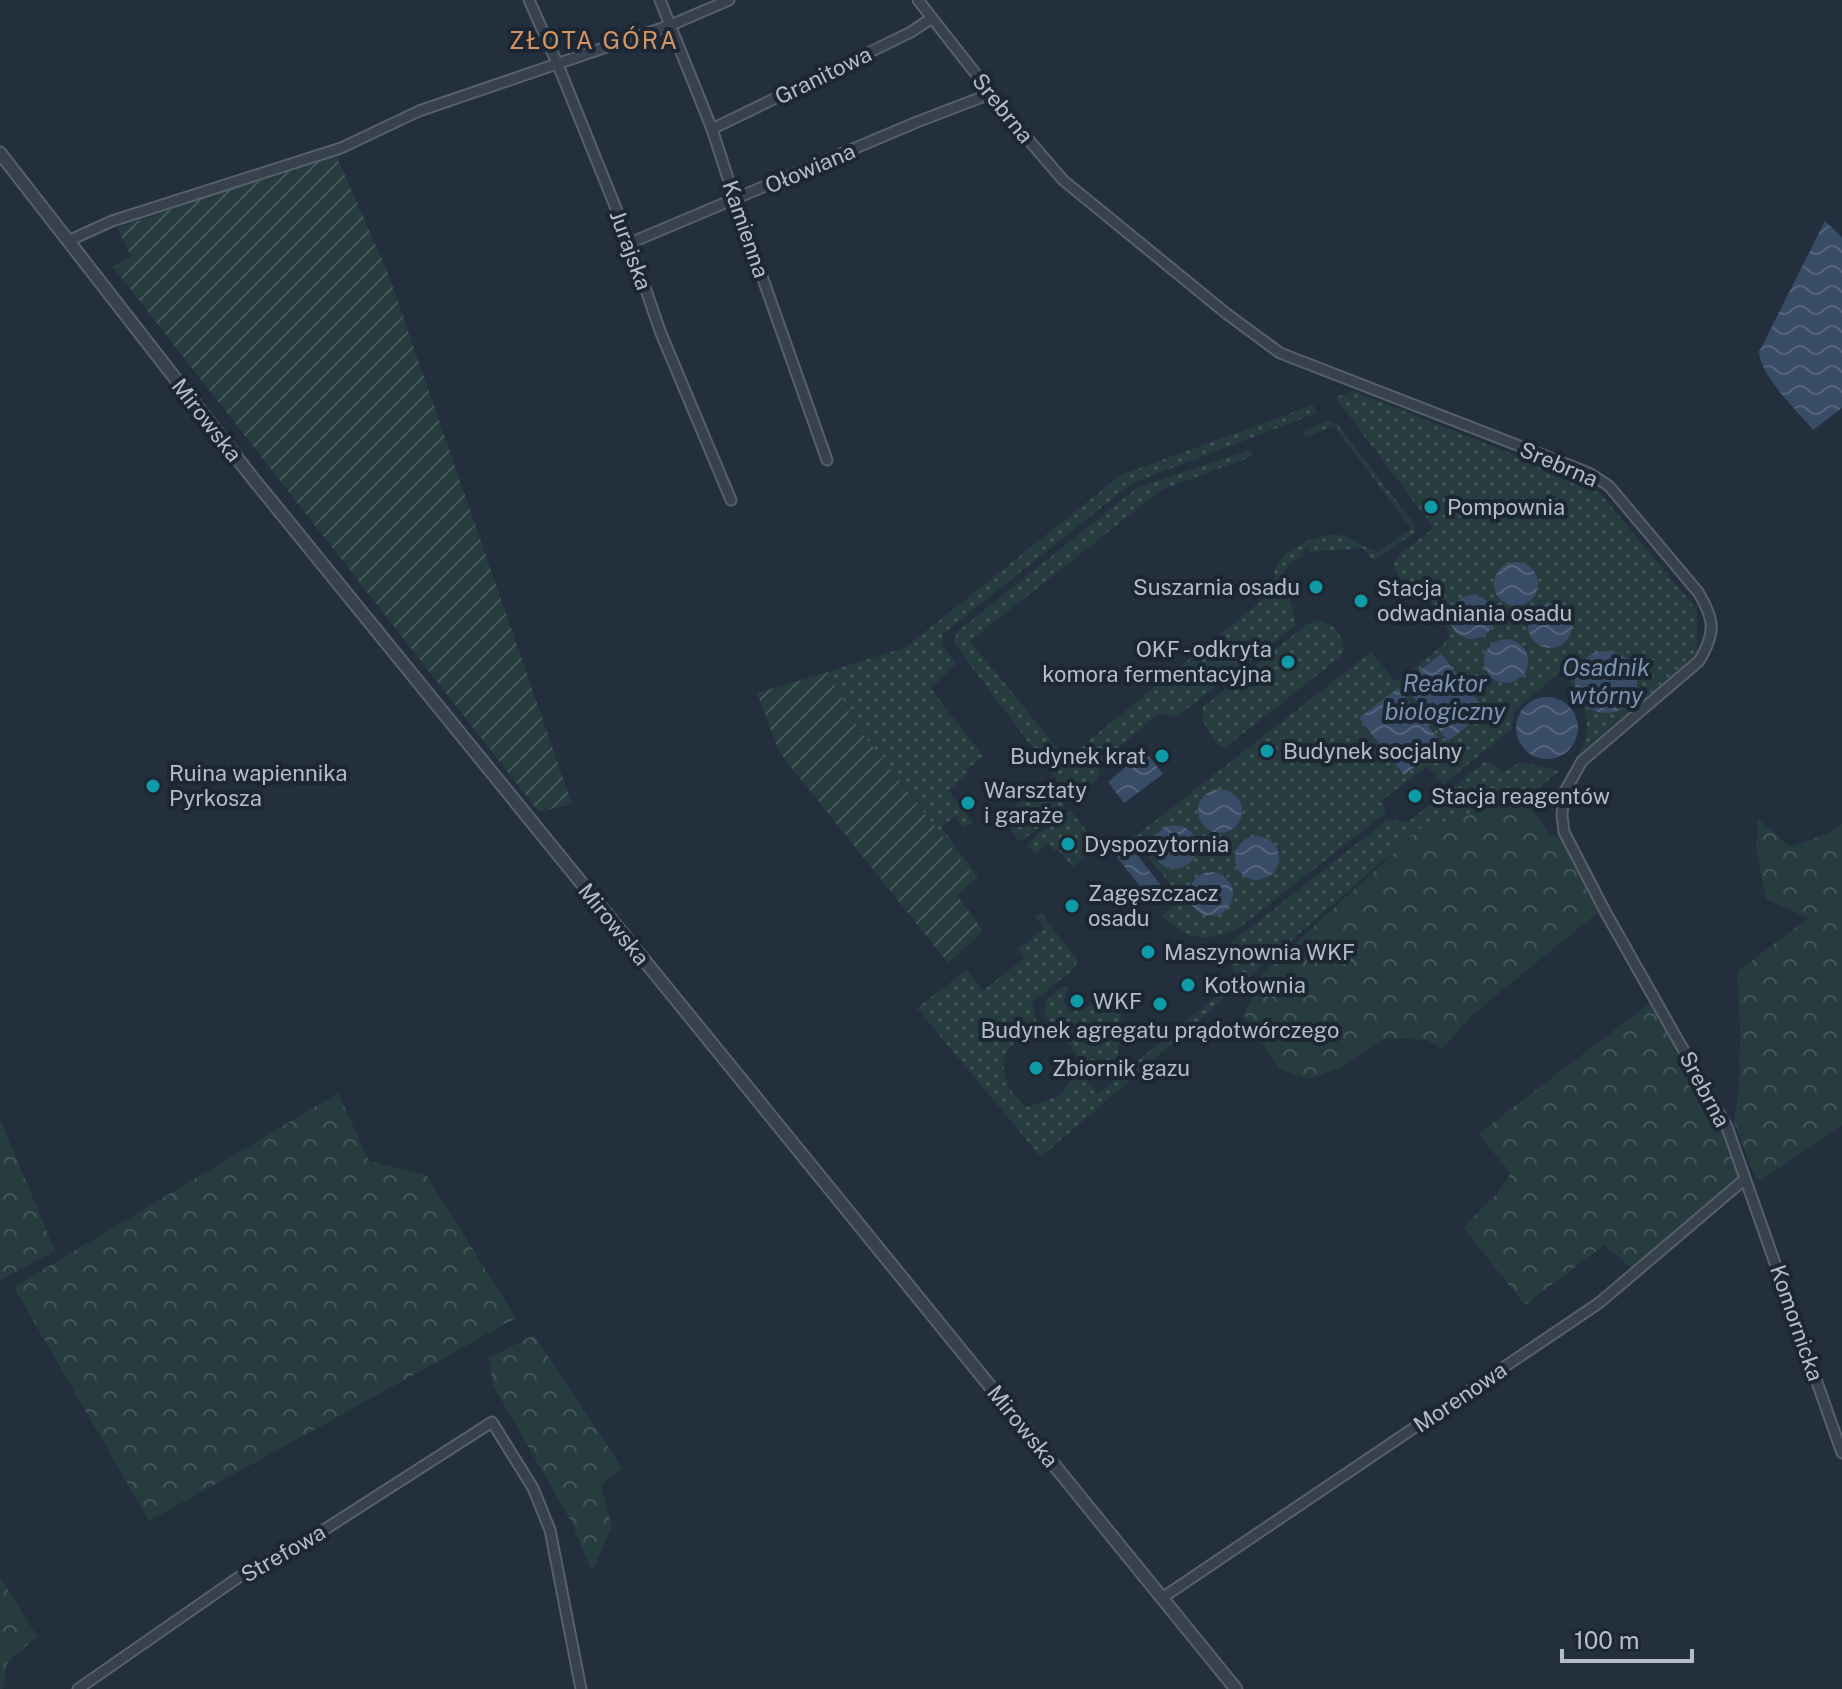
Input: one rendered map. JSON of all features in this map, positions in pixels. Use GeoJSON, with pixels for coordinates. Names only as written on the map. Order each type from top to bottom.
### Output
{"type":"FeatureCollection","features":[{"type":"Feature","properties":{"kind":"street","name":"Jurajska"},"geometry":{"type":"LineString","coordinates":[[529,0],[630,243],[660,331],[731,500]]}},
{"type":"Feature","properties":{"kind":"street","name":"Kamienna"},"geometry":{"type":"LineString","coordinates":[[660,0],[712,129],[827,460]]}},
{"type":"Feature","properties":{"kind":"street"},"geometry":{"type":"LineString","coordinates":[[68,241],[112,221],[341,148],[419,111],[671,25],[729,0]]}},
{"type":"Feature","properties":{"kind":"street","name":"Srebrna"},"geometry":{"type":"LineString","coordinates":[[918,0],[990,94],[1063,180],[1227,314],[1280,353],[1589,473],[1609,486],[1698,592],[1707,607],[1713,631],[1699,661],[1582,761],[1564,793],[1562,815],[1568,842],[1727,1127],[1751,1193]]}},
{"type":"Feature","properties":{"kind":"street","name":"Granitowa"},"geometry":{"type":"LineString","coordinates":[[712,129],[911,32],[932,18]]}},
{"type":"Feature","properties":{"kind":"street","name":"Ołowiana"},"geometry":{"type":"LineString","coordinates":[[630,243],[990,94]]}},
{"type":"Feature","properties":{"kind":"street","name":"Mirowska"},"geometry":{"type":"LineString","coordinates":[[0,153],[261,488],[1236,1689]]}},
{"type":"Feature","properties":{"kind":"street","name":"Morenowa"},"geometry":{"type":"LineString","coordinates":[[1162,1598],[1599,1303],[1745,1179]]}},
{"type":"Feature","properties":{"kind":"street","name":"Komornicka"},"geometry":{"type":"LineString","coordinates":[[1751,1193],[1842,1453]]}},
{"type":"Feature","properties":{"kind":"street","name":"Strefowa"},"geometry":{"type":"LineString","coordinates":[[78,1689],[249,1570],[302,1544],[492,1422],[533,1488],[550,1530],[581,1689]]}},
{"type":"Feature","properties":{"kind":"green space"},"geometry":{"type":"Polygon","coordinates":[[[335,153],[388,273],[572,804],[539,812],[113,267],[131,256],[117,228],[335,153]]]}},
{"type":"Feature","properties":{"kind":"green space"},"geometry":{"type":"Polygon","coordinates":[[[1353,391],[1549,469],[1557,477],[1600,493],[1697,610],[1697,654],[1578,755],[1587,732],[1587,721],[1563,669],[1514,711],[1512,728],[1443,785],[1427,766],[1382,800],[1386,812],[1238,929],[1216,936],[1189,935],[1162,916],[1173,906],[1167,898],[1176,891],[1133,838],[1371,652],[1396,682],[1444,644],[1450,632],[1424,592],[1410,600],[1393,564],[1401,553],[1434,528],[1335,397],[1353,391]]]}},
{"type":"Feature","properties":{"kind":"green space"},"geometry":{"type":"Polygon","coordinates":[[[1313,405],[1317,413],[1132,483],[943,634],[942,645],[956,664],[931,689],[983,756],[967,769],[969,772],[949,791],[973,823],[963,827],[955,816],[941,827],[978,877],[976,879],[858,728],[828,672],[906,647],[1121,475],[1313,405]]]}},
{"type":"Feature","properties":{"kind":"green space"},"geometry":{"type":"Polygon","coordinates":[[[1328,421],[1338,425],[1415,525],[1414,533],[1377,559],[1372,559],[1363,548],[1310,552],[1308,548],[1303,551],[1303,556],[1291,562],[1282,575],[1295,626],[1176,717],[1159,713],[1102,762],[1097,780],[1078,794],[1066,792],[954,643],[957,632],[1138,487],[1249,450],[1253,456],[1161,490],[970,641],[1066,759],[1276,589],[1276,567],[1291,550],[1312,539],[1335,535],[1378,552],[1411,528],[1334,426],[1305,437],[1304,431],[1328,421]]]}},
{"type":"Feature","properties":{"kind":"green space"},"geometry":{"type":"Polygon","coordinates":[[[1317,620],[1332,626],[1338,633],[1345,648],[1341,656],[1226,747],[1220,746],[1204,724],[1203,707],[1306,625],[1317,620]]]}},
{"type":"Feature","properties":{"kind":"green space"},"geometry":{"type":"Polygon","coordinates":[[[828,672],[858,728],[976,879],[957,895],[983,931],[948,963],[779,752],[757,693],[828,672]]]}},
{"type":"Feature","properties":{"kind":"green space"},"geometry":{"type":"Polygon","coordinates":[[[1485,762],[1497,766],[1503,773],[1520,762],[1559,771],[1525,800],[1421,828],[1041,1157],[917,1008],[967,970],[983,991],[1024,958],[1018,949],[1044,929],[1035,916],[1041,913],[1078,961],[1074,969],[1032,1002],[1037,1024],[1007,1053],[1004,1061],[1006,1078],[1014,1094],[1027,1107],[1058,1096],[1068,1086],[1077,1068],[1098,1094],[1236,980],[1237,976],[1223,951],[1227,946],[1387,820],[1408,822],[1485,762]]]}},
{"type":"Feature","properties":{"kind":"green space"},"geometry":{"type":"Polygon","coordinates":[[[1036,783],[1051,785],[1065,803],[1064,808],[1020,842],[999,814],[1002,811],[1004,814],[1033,791],[1031,787],[1036,783]]]}},
{"type":"Feature","properties":{"kind":"green space"},"geometry":{"type":"Polygon","coordinates":[[[1525,800],[1550,835],[1558,836],[1601,910],[1473,1014],[1442,1049],[1428,1040],[1386,1038],[1339,1068],[1309,1079],[1279,1069],[1244,1015],[1262,974],[1421,828],[1525,800]]]}},
{"type":"Feature","properties":{"kind":"green space"},"geometry":{"type":"Polygon","coordinates":[[[1071,811],[1096,843],[1091,852],[1073,867],[1049,843],[1035,854],[1027,845],[1071,811]]]}},
{"type":"Feature","properties":{"kind":"green space"},"geometry":{"type":"Polygon","coordinates":[[[1758,819],[1790,847],[1829,833],[1842,823],[1842,1125],[1760,1181],[1755,1177],[1734,1122],[1739,1089],[1737,972],[1808,918],[1766,899],[1756,848],[1758,819]]]}},
{"type":"Feature","properties":{"kind":"green space"},"geometry":{"type":"Polygon","coordinates":[[[1064,986],[1068,989],[1065,1004],[1072,1011],[1082,1011],[1107,993],[1121,1011],[1117,1067],[1113,1073],[1098,1077],[1092,1074],[1046,1016],[1044,1005],[1048,998],[1064,986]]]}},
{"type":"Feature","properties":{"kind":"green space"},"geometry":{"type":"Polygon","coordinates":[[[1653,1001],[1712,1108],[1743,1184],[1639,1274],[1604,1245],[1525,1305],[1463,1227],[1497,1194],[1511,1173],[1478,1134],[1653,1001]]]}},
{"type":"Feature","properties":{"kind":"green space"},"geometry":{"type":"Polygon","coordinates":[[[338,1093],[369,1161],[426,1175],[516,1318],[149,1521],[14,1287],[338,1093]]]}},
{"type":"Feature","properties":{"kind":"green space"},"geometry":{"type":"Polygon","coordinates":[[[0,1119],[55,1251],[0,1280],[0,1119]]]}},
{"type":"Feature","properties":{"kind":"green space"},"geometry":{"type":"Polygon","coordinates":[[[534,1335],[622,1468],[601,1485],[612,1526],[592,1572],[572,1523],[493,1385],[489,1358],[534,1335]]]}},
{"type":"Feature","properties":{"kind":"green space"},"geometry":{"type":"Polygon","coordinates":[[[0,1577],[37,1636],[7,1663],[3,1689],[0,1689],[0,1577]]]}},
{"type":"Feature","properties":{"kind":"water"},"geometry":{"type":"Polygon","coordinates":[[[1825,221],[1842,237],[1842,408],[1813,430],[1766,372],[1759,352],[1825,221]]]}},
{"type":"Feature","properties":{"kind":"water","name":"Osadnik wtórny"},"geometry":{"type":"Polygon","coordinates":[[[1516,562],[1532,568],[1538,584],[1532,600],[1516,606],[1500,600],[1494,584],[1500,568],[1516,562]]]}},
{"type":"Feature","properties":{"kind":"water"},"geometry":{"type":"Polygon","coordinates":[[[1472,595],[1488,601],[1494,617],[1488,633],[1472,639],[1456,633],[1450,617],[1456,601],[1472,595]]]}},
{"type":"Feature","properties":{"kind":"water","name":"Osadnik wtórny"},"geometry":{"type":"Polygon","coordinates":[[[1550,604],[1566,610],[1572,626],[1566,642],[1550,648],[1534,642],[1528,626],[1534,610],[1550,604]]]}},
{"type":"Feature","properties":{"kind":"water","name":"Osadnik wtórny"},"geometry":{"type":"Polygon","coordinates":[[[1506,639],[1522,645],[1528,661],[1522,677],[1506,683],[1490,677],[1484,661],[1490,645],[1506,639]]]}},
{"type":"Feature","properties":{"kind":"water","name":"Osadnik wtórny"},"geometry":{"type":"Polygon","coordinates":[[[1600,651],[1612,651],[1628,660],[1635,670],[1635,694],[1628,704],[1612,713],[1600,713],[1580,699],[1575,688],[1575,676],[1589,656],[1600,651]]]}},
{"type":"Feature","properties":{"kind":"water","name":"Reaktor biologiczny"},"geometry":{"type":"Polygon","coordinates":[[[1441,654],[1486,711],[1448,741],[1403,684],[1441,654]]]}},
{"type":"Feature","properties":{"kind":"water","name":"Reaktor biologiczny"},"geometry":{"type":"Polygon","coordinates":[[[1398,688],[1443,745],[1404,775],[1359,718],[1398,688]]]}},
{"type":"Feature","properties":{"kind":"water","name":"Osadnik wtórny"},"geometry":{"type":"Polygon","coordinates":[[[1541,697],[1553,697],[1569,706],[1576,716],[1576,740],[1569,750],[1553,759],[1541,759],[1521,745],[1516,734],[1516,722],[1530,702],[1541,697]]]}},
{"type":"Feature","properties":{"kind":"water"},"geometry":{"type":"Polygon","coordinates":[[[1145,751],[1163,774],[1124,803],[1108,782],[1145,751]]]}},
{"type":"Feature","properties":{"kind":"water"},"geometry":{"type":"Polygon","coordinates":[[[1220,789],[1236,795],[1242,811],[1236,827],[1220,833],[1204,827],[1198,811],[1204,795],[1220,789]]]}},
{"type":"Feature","properties":{"kind":"water"},"geometry":{"type":"Polygon","coordinates":[[[1175,825],[1191,831],[1197,847],[1191,863],[1175,869],[1159,863],[1153,847],[1159,831],[1175,825]]]}},
{"type":"Feature","properties":{"kind":"water"},"geometry":{"type":"Polygon","coordinates":[[[1257,836],[1273,842],[1279,858],[1273,874],[1257,880],[1241,874],[1235,858],[1241,842],[1257,836]]]}},
{"type":"Feature","properties":{"kind":"water"},"geometry":{"type":"Polygon","coordinates":[[[1130,846],[1164,889],[1150,899],[1117,857],[1130,846]]]}},
{"type":"Feature","properties":{"kind":"water"},"geometry":{"type":"Polygon","coordinates":[[[1211,872],[1227,878],[1233,894],[1227,910],[1211,916],[1195,910],[1189,894],[1195,878],[1211,872]]]}},
{"type":"Feature","properties":{"kind":"place","name":"Pompownia"},"geometry":{"type":"Point","coordinates":[1431,507]}},
{"type":"Feature","properties":{"kind":"place","name":"Suszarnia osadu"},"geometry":{"type":"Point","coordinates":[1316,587]}},
{"type":"Feature","properties":{"kind":"place","name":"Stacja odwadniania osadu"},"geometry":{"type":"Point","coordinates":[1361,601]}},
{"type":"Feature","properties":{"kind":"place","name":"OKF - odkryta komora fermentacyjna"},"geometry":{"type":"Point","coordinates":[1288,662]}},
{"type":"Feature","properties":{"kind":"place","name":"Budynek socjalny"},"geometry":{"type":"Point","coordinates":[1267,751]}},
{"type":"Feature","properties":{"kind":"place","name":"Budynek krat"},"geometry":{"type":"Point","coordinates":[1162,756]}},
{"type":"Feature","properties":{"kind":"place","name":"Ruina wapiennika Pyrkosza"},"geometry":{"type":"Point","coordinates":[153,786]}},
{"type":"Feature","properties":{"kind":"place","name":"Stacja reagentów"},"geometry":{"type":"Point","coordinates":[1415,796]}},
{"type":"Feature","properties":{"kind":"place","name":"Warsztaty i garaże"},"geometry":{"type":"Point","coordinates":[968,803]}},
{"type":"Feature","properties":{"kind":"place","name":"Dyspozytornia"},"geometry":{"type":"Point","coordinates":[1068,844]}},
{"type":"Feature","properties":{"kind":"place","name":"Zagęszczacz osadu"},"geometry":{"type":"Point","coordinates":[1072,906]}},
{"type":"Feature","properties":{"kind":"place","name":"Maszynownia WKF"},"geometry":{"type":"Point","coordinates":[1148,952]}},
{"type":"Feature","properties":{"kind":"place","name":"Kotłownia"},"geometry":{"type":"Point","coordinates":[1188,985]}},
{"type":"Feature","properties":{"kind":"place","name":"WKF"},"geometry":{"type":"Point","coordinates":[1077,1001]}},
{"type":"Feature","properties":{"kind":"place","name":"Budynek agregatu prądotwórczego"},"geometry":{"type":"Point","coordinates":[1160,1004]}},
{"type":"Feature","properties":{"kind":"place","name":"Zbiornik gazu"},"geometry":{"type":"Point","coordinates":[1036,1068]}},
{"type":"Feature","properties":{"kind":"district","name":"ZŁOTA GÓRA"},"geometry":{"type":"Point","coordinates":[594,41]}}]}
